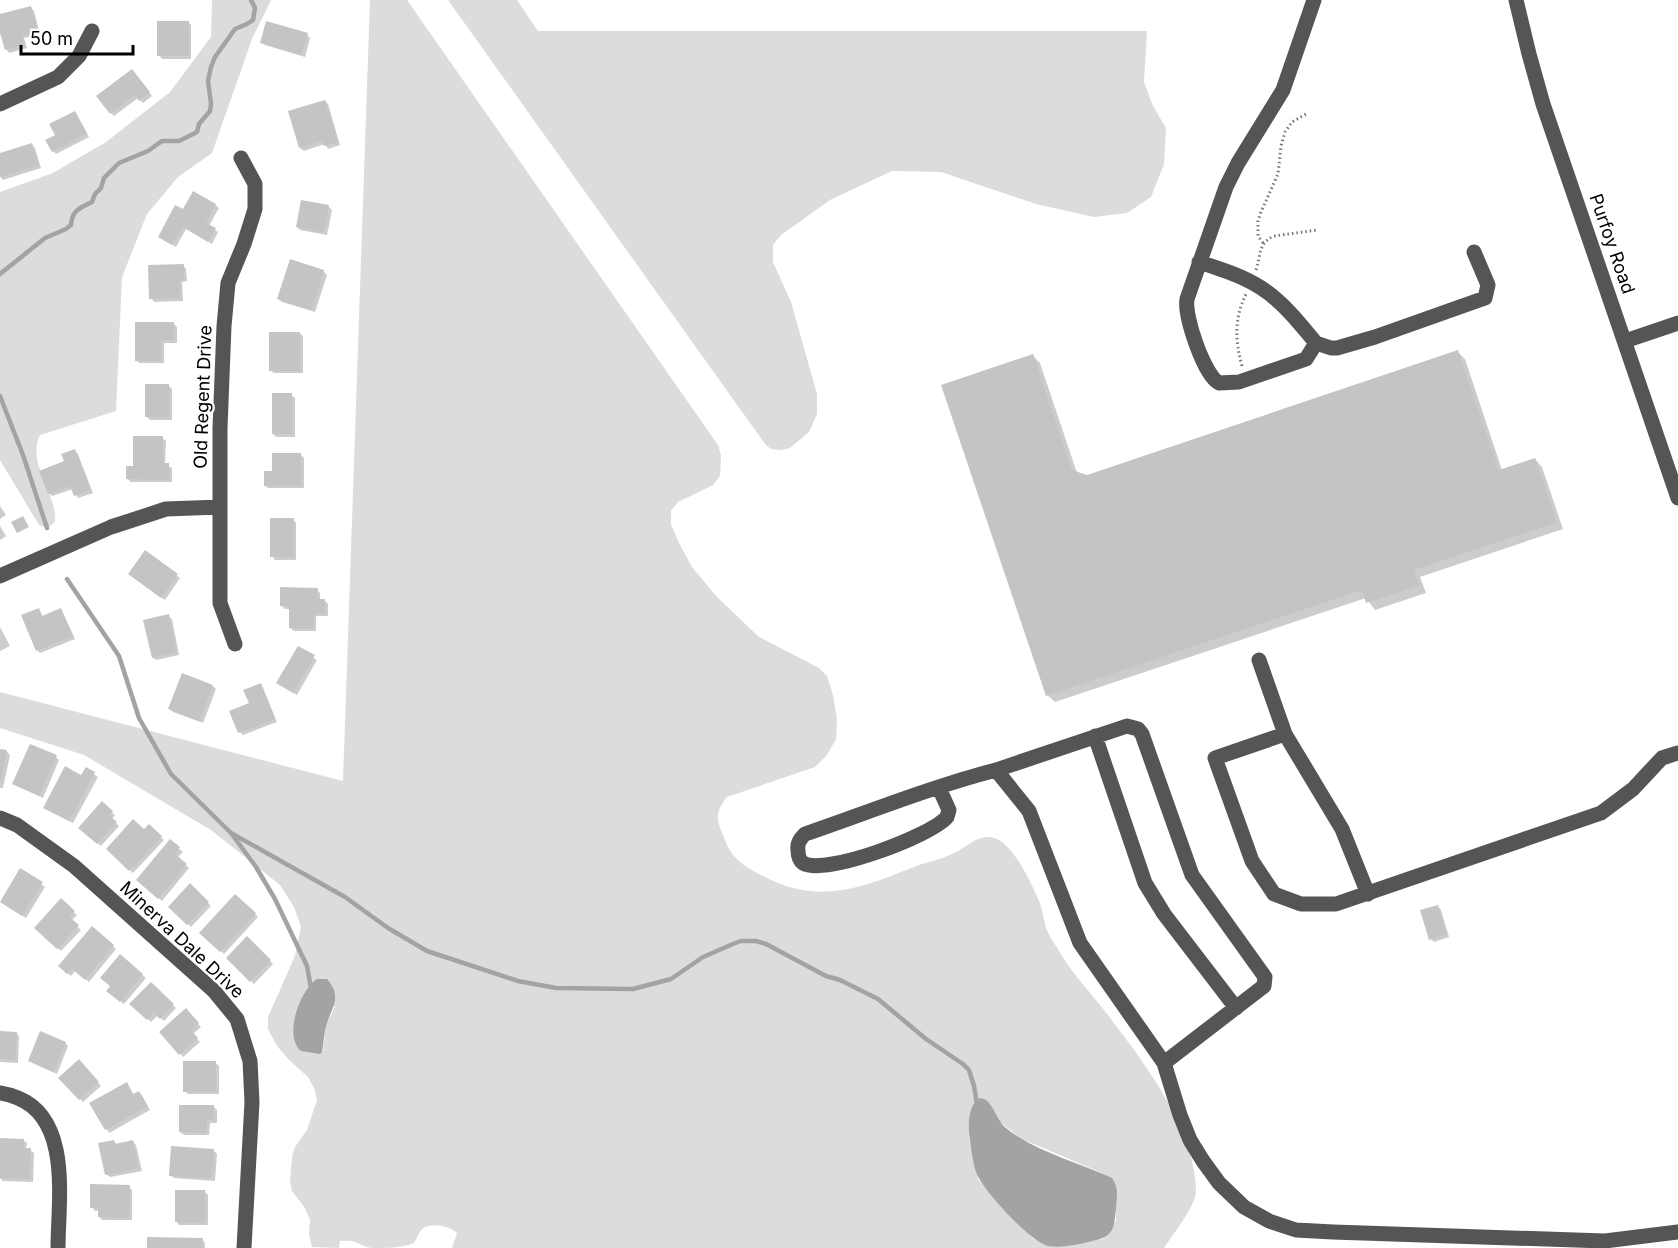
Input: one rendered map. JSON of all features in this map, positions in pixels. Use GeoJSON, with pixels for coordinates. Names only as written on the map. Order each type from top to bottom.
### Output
{"type":"FeatureCollection","features":[{"type":"Feature","properties":{"kind":"street"},"geometry":{"type":"LineString","coordinates":[[1314,0],[1287,82],[1226,187],[1186,306],[1207,370],[1213,380],[1226,384],[1239,382],[1306,359],[1316,343]]}},
{"type":"Feature","properties":{"kind":"street","name":"Purfoy Road"},"geometry":{"type":"LineString","coordinates":[[1516,0],[1528,54],[1543,104],[1678,498]]}},
{"type":"Feature","properties":{"kind":"street"},"geometry":{"type":"LineString","coordinates":[[0,104],[58,77],[79,56],[92,31]]}},
{"type":"Feature","properties":{"kind":"street","name":"Old Regent Drive"},"geometry":{"type":"LineString","coordinates":[[235,644],[220,603],[220,428],[228,283],[244,244],[255,208],[255,184],[241,158]]}},
{"type":"Feature","properties":{"kind":"street"},"geometry":{"type":"LineString","coordinates":[[1199,262],[1245,278],[1262,288],[1280,302],[1316,343],[1337,348],[1485,298],[1488,285],[1474,252]]}},
{"type":"Feature","properties":{"kind":"street"},"geometry":{"type":"LineString","coordinates":[[1624,341],[1678,323]]}},
{"type":"Feature","properties":{"kind":"street"},"geometry":{"type":"LineString","coordinates":[[0,576],[111,526],[165,509],[220,507]]}},
{"type":"Feature","properties":{"kind":"street"},"geometry":{"type":"LineString","coordinates":[[1259,660],[1285,734],[1342,829],[1368,894]]}},
{"type":"Feature","properties":{"kind":"street"},"geometry":{"type":"LineString","coordinates":[[939,788],[949,810],[947,817],[922,834],[895,846],[850,860],[811,865],[803,863],[799,858],[798,846],[805,834],[939,788],[1095,736],[1127,726],[1138,729],[1142,734],[1192,875],[1265,977],[1264,987],[1164,1063]]}},
{"type":"Feature","properties":{"kind":"street"},"geometry":{"type":"LineString","coordinates":[[1285,734],[1215,758],[1252,861],[1274,894],[1300,904],[1336,904],[1601,813],[1633,789],[1662,758],[1678,753]]}},
{"type":"Feature","properties":{"kind":"street"},"geometry":{"type":"LineString","coordinates":[[1095,736],[1145,883],[1164,914],[1236,1008]]}},
{"type":"Feature","properties":{"kind":"street"},"geometry":{"type":"LineString","coordinates":[[996,770],[1014,790],[1032,818],[1080,943],[1164,1063],[1190,1140],[1219,1183],[1244,1207],[1269,1221],[1296,1230],[1323,1232],[1605,1241],[1678,1232]]}},
{"type":"Feature","properties":{"kind":"street","name":"Minerva Dale Drive"},"geometry":{"type":"LineString","coordinates":[[0,818],[18,825],[74,866],[214,992],[237,1019],[250,1061],[252,1102],[244,1248]]}},
{"type":"Feature","properties":{"kind":"street"},"geometry":{"type":"LineString","coordinates":[[0,1093],[20,1098],[39,1113],[54,1138],[58,1166],[58,1248]]}},
{"type":"Feature","properties":{"kind":"path"},"geometry":{"type":"LineString","coordinates":[[1263,243],[1258,236],[1258,221],[1276,183],[1282,139],[1292,122],[1306,114]]}},
{"type":"Feature","properties":{"kind":"path"},"geometry":{"type":"LineString","coordinates":[[1255,274],[1263,243],[1274,236],[1317,230]]}},
{"type":"Feature","properties":{"kind":"path"},"geometry":{"type":"LineString","coordinates":[[1244,371],[1238,348],[1236,324],[1248,290]]}},
{"type":"Feature","properties":{"kind":"shaded area"},"geometry":{"type":"Polygon","coordinates":[[[212,0],[271,0],[252,39],[212,153],[178,177],[147,214],[122,277],[116,411],[40,435],[37,457],[52,500],[55,522],[47,528],[39,525],[0,460],[0,192],[53,173],[106,142],[170,92],[211,37],[212,0]]]}},
{"type":"Feature","properties":{"kind":"shaded area"},"geometry":{"type":"Polygon","coordinates":[[[370,0],[407,0],[718,445],[721,455],[720,476],[713,485],[678,502],[671,511],[671,524],[692,567],[717,597],[759,637],[819,668],[827,676],[837,720],[836,739],[827,755],[815,767],[727,797],[719,809],[718,819],[732,854],[753,871],[786,886],[806,891],[826,892],[845,890],[882,879],[948,856],[984,837],[991,837],[1004,843],[1029,879],[1041,906],[1046,928],[1062,956],[1145,1065],[1171,1107],[1189,1150],[1194,1171],[1195,1199],[1164,1248],[452,1248],[457,1233],[435,1225],[422,1229],[414,1243],[404,1246],[372,1248],[355,1242],[340,1241],[339,1248],[312,1247],[309,1234],[310,1220],[305,1208],[292,1191],[290,1182],[292,1157],[295,1147],[307,1130],[317,1100],[315,1090],[308,1077],[277,1046],[268,1029],[268,1017],[295,956],[301,927],[294,907],[280,885],[211,830],[84,755],[0,728],[0,692],[343,781],[370,0]],[[305,992],[298,1007],[323,1052],[326,1025],[335,1007],[305,992]],[[990,1103],[969,1136],[978,1179],[995,1200],[1034,1239],[1071,1246],[1103,1239],[1116,1221],[1116,1210],[1102,1173],[1022,1139],[997,1120],[990,1103]]]}},
{"type":"Feature","properties":{"kind":"shaded area"},"geometry":{"type":"Polygon","coordinates":[[[448,0],[517,0],[538,31],[1147,31],[1144,82],[1153,106],[1166,128],[1164,164],[1151,197],[1127,213],[1094,217],[1036,204],[941,172],[892,171],[830,200],[781,235],[773,245],[773,262],[791,302],[817,394],[817,414],[809,432],[790,448],[771,449],[765,444],[448,0]]]}},
{"type":"Feature","properties":{"kind":"shaded area"},"geometry":{"type":"Polygon","coordinates":[[[317,979],[327,979],[332,985],[335,996],[320,1054],[301,1051],[294,1035],[296,1014],[300,1003],[317,979]]]}},
{"type":"Feature","properties":{"kind":"shaded area"},"geometry":{"type":"Polygon","coordinates":[[[980,1098],[988,1102],[1006,1128],[1030,1144],[1112,1178],[1117,1189],[1117,1199],[1113,1228],[1108,1235],[1074,1245],[1048,1246],[1031,1236],[1001,1207],[980,1180],[973,1161],[969,1117],[973,1106],[980,1098]]]}},
{"type":"Feature","properties":{"kind":"building"},"geometry":{"type":"Polygon","coordinates":[[[31,6],[38,31],[22,35],[25,45],[5,50],[0,33],[0,14],[31,6]]]}},
{"type":"Feature","properties":{"kind":"building"},"geometry":{"type":"Polygon","coordinates":[[[157,21],[189,21],[189,56],[157,56],[157,21]]]}},
{"type":"Feature","properties":{"kind":"building"},"geometry":{"type":"Polygon","coordinates":[[[266,21],[308,33],[301,55],[260,43],[266,21]]]}},
{"type":"Feature","properties":{"kind":"building"},"geometry":{"type":"Polygon","coordinates":[[[132,69],[150,92],[139,101],[135,95],[110,114],[96,96],[132,69]]]}},
{"type":"Feature","properties":{"kind":"building"},"geometry":{"type":"Polygon","coordinates":[[[325,100],[338,142],[324,146],[322,141],[299,148],[288,111],[325,100]]]}},
{"type":"Feature","properties":{"kind":"building"},"geometry":{"type":"Polygon","coordinates":[[[75,111],[87,133],[52,152],[45,140],[55,135],[49,124],[75,111]]]}},
{"type":"Feature","properties":{"kind":"building"},"geometry":{"type":"Polygon","coordinates":[[[32,143],[39,165],[0,177],[0,153],[32,143]]]}},
{"type":"Feature","properties":{"kind":"building"},"geometry":{"type":"Polygon","coordinates":[[[193,191],[216,204],[206,223],[216,228],[208,242],[183,227],[172,245],[158,237],[175,205],[183,209],[193,191]]]}},
{"type":"Feature","properties":{"kind":"building"},"geometry":{"type":"Polygon","coordinates":[[[301,200],[329,205],[324,233],[296,227],[301,200]]]}},
{"type":"Feature","properties":{"kind":"building"},"geometry":{"type":"Polygon","coordinates":[[[290,259],[324,270],[312,310],[277,299],[290,259]]]}},
{"type":"Feature","properties":{"kind":"building"},"geometry":{"type":"Polygon","coordinates":[[[184,264],[184,279],[180,279],[180,298],[149,299],[148,265],[184,264]]]}},
{"type":"Feature","properties":{"kind":"building"},"geometry":{"type":"Polygon","coordinates":[[[135,322],[174,322],[174,340],[161,340],[161,361],[135,361],[135,322]]]}},
{"type":"Feature","properties":{"kind":"building"},"geometry":{"type":"Polygon","coordinates":[[[269,332],[300,332],[300,371],[269,371],[269,332]]]}},
{"type":"Feature","properties":{"kind":"building"},"geometry":{"type":"Polygon","coordinates":[[[1458,350],[1499,470],[1535,458],[1557,522],[1414,570],[1419,585],[1366,603],[1362,590],[1046,696],[941,385],[1033,354],[1072,470],[1087,475],[1458,350]]]}},
{"type":"Feature","properties":{"kind":"building"},"geometry":{"type":"Polygon","coordinates":[[[145,384],[169,384],[169,417],[145,417],[145,384]]]}},
{"type":"Feature","properties":{"kind":"building"},"geometry":{"type":"Polygon","coordinates":[[[272,393],[292,393],[292,434],[272,434],[272,393]]]}},
{"type":"Feature","properties":{"kind":"building"},"geometry":{"type":"Polygon","coordinates":[[[133,436],[163,436],[163,463],[169,463],[169,480],[126,479],[126,466],[133,466],[133,436]]]}},
{"type":"Feature","properties":{"kind":"building"},"geometry":{"type":"Polygon","coordinates":[[[75,449],[90,490],[74,496],[70,486],[48,494],[39,471],[64,461],[61,454],[75,449]]]}},
{"type":"Feature","properties":{"kind":"building"},"geometry":{"type":"Polygon","coordinates":[[[272,453],[301,453],[301,486],[264,486],[264,471],[272,471],[272,453]]]}},
{"type":"Feature","properties":{"kind":"building"},"geometry":{"type":"Polygon","coordinates":[[[23,516],[29,527],[17,533],[11,522],[23,516]]]}},
{"type":"Feature","properties":{"kind":"building"},"geometry":{"type":"Polygon","coordinates":[[[270,518],[294,518],[294,557],[270,557],[270,518]]]}},
{"type":"Feature","properties":{"kind":"building"},"geometry":{"type":"Polygon","coordinates":[[[145,550],[178,574],[161,598],[128,574],[145,550]]]}},
{"type":"Feature","properties":{"kind":"building"},"geometry":{"type":"Polygon","coordinates":[[[280,587],[318,588],[317,599],[325,599],[325,614],[314,613],[313,629],[289,628],[289,606],[280,606],[280,587]]]}},
{"type":"Feature","properties":{"kind":"building"},"geometry":{"type":"Polygon","coordinates":[[[39,608],[42,616],[61,608],[73,636],[36,651],[21,615],[39,608]]]}},
{"type":"Feature","properties":{"kind":"building"},"geometry":{"type":"Polygon","coordinates":[[[169,614],[177,652],[152,658],[143,620],[169,614]]]}},
{"type":"Feature","properties":{"kind":"building"},"geometry":{"type":"Polygon","coordinates":[[[298,646],[315,655],[293,693],[276,683],[298,646]]]}},
{"type":"Feature","properties":{"kind":"building"},"geometry":{"type":"Polygon","coordinates":[[[182,673],[213,685],[199,721],[168,709],[182,673]]]}},
{"type":"Feature","properties":{"kind":"building"},"geometry":{"type":"Polygon","coordinates":[[[261,683],[275,719],[238,733],[229,711],[249,703],[243,690],[261,683]]]}},
{"type":"Feature","properties":{"kind":"building"},"geometry":{"type":"Polygon","coordinates":[[[30,744],[57,755],[39,796],[12,784],[30,744]]]}},
{"type":"Feature","properties":{"kind":"building"},"geometry":{"type":"Polygon","coordinates":[[[0,749],[7,750],[1,780],[0,780],[0,749]]]}},
{"type":"Feature","properties":{"kind":"building"},"geometry":{"type":"Polygon","coordinates":[[[65,766],[81,775],[86,767],[95,772],[69,821],[43,808],[65,766]]]}},
{"type":"Feature","properties":{"kind":"building"},"geometry":{"type":"Polygon","coordinates":[[[102,801],[113,811],[109,815],[117,822],[97,844],[78,828],[102,801]]]}},
{"type":"Feature","properties":{"kind":"building"},"geometry":{"type":"Polygon","coordinates":[[[133,819],[144,829],[149,824],[162,836],[129,871],[106,849],[133,819]]]}},
{"type":"Feature","properties":{"kind":"building"},"geometry":{"type":"Polygon","coordinates":[[[170,839],[180,847],[175,854],[187,864],[158,899],[136,880],[170,839]]]}},
{"type":"Feature","properties":{"kind":"building"},"geometry":{"type":"Polygon","coordinates":[[[20,868],[43,882],[22,916],[0,902],[20,868]]]}},
{"type":"Feature","properties":{"kind":"building"},"geometry":{"type":"Polygon","coordinates":[[[190,883],[209,902],[187,925],[168,907],[190,883]]]}},
{"type":"Feature","properties":{"kind":"building"},"geometry":{"type":"Polygon","coordinates":[[[235,894],[256,913],[220,952],[199,933],[235,894]]]}},
{"type":"Feature","properties":{"kind":"building"},"geometry":{"type":"Polygon","coordinates":[[[61,898],[75,911],[69,917],[79,925],[57,949],[34,928],[61,898]]]}},
{"type":"Feature","properties":{"kind":"building"},"geometry":{"type":"Polygon","coordinates":[[[1438,905],[1447,934],[1429,940],[1420,910],[1438,905]]]}},
{"type":"Feature","properties":{"kind":"building"},"geometry":{"type":"Polygon","coordinates":[[[92,926],[114,945],[85,980],[72,969],[67,974],[58,966],[92,926]]]}},
{"type":"Feature","properties":{"kind":"building"},"geometry":{"type":"Polygon","coordinates":[[[247,936],[271,960],[250,982],[226,958],[247,936]]]}},
{"type":"Feature","properties":{"kind":"building"},"geometry":{"type":"Polygon","coordinates":[[[120,954],[143,974],[120,1002],[106,991],[110,986],[100,978],[120,954]]]}},
{"type":"Feature","properties":{"kind":"building"},"geometry":{"type":"Polygon","coordinates":[[[151,982],[174,1004],[160,1019],[154,1013],[147,1020],[129,1004],[151,982]]]}},
{"type":"Feature","properties":{"kind":"building"},"geometry":{"type":"Polygon","coordinates":[[[186,1008],[199,1023],[191,1030],[198,1038],[179,1055],[159,1032],[186,1008]]]}},
{"type":"Feature","properties":{"kind":"building"},"geometry":{"type":"Polygon","coordinates":[[[0,1031],[17,1032],[15,1060],[0,1059],[0,1031]]]}},
{"type":"Feature","properties":{"kind":"building"},"geometry":{"type":"Polygon","coordinates":[[[40,1031],[66,1042],[53,1072],[28,1061],[40,1031]]]}},
{"type":"Feature","properties":{"kind":"building"},"geometry":{"type":"Polygon","coordinates":[[[79,1059],[99,1082],[79,1100],[58,1078],[79,1059]]]}},
{"type":"Feature","properties":{"kind":"building"},"geometry":{"type":"Polygon","coordinates":[[[183,1061],[216,1061],[216,1092],[183,1092],[183,1061]]]}},
{"type":"Feature","properties":{"kind":"building"},"geometry":{"type":"Polygon","coordinates":[[[127,1082],[133,1094],[139,1091],[148,1106],[105,1130],[89,1103],[127,1082]]]}},
{"type":"Feature","properties":{"kind":"building"},"geometry":{"type":"Polygon","coordinates":[[[179,1105],[214,1105],[214,1120],[207,1120],[207,1133],[179,1132],[179,1105]]]}},
{"type":"Feature","properties":{"kind":"building"},"geometry":{"type":"Polygon","coordinates":[[[0,1138],[24,1139],[24,1148],[31,1148],[30,1179],[0,1178],[0,1138]]]}},
{"type":"Feature","properties":{"kind":"building"},"geometry":{"type":"Polygon","coordinates":[[[114,1140],[115,1144],[133,1140],[139,1168],[105,1175],[98,1143],[114,1140]]]}},
{"type":"Feature","properties":{"kind":"building"},"geometry":{"type":"Polygon","coordinates":[[[171,1146],[214,1149],[212,1178],[169,1176],[171,1146]]]}},
{"type":"Feature","properties":{"kind":"building"},"geometry":{"type":"Polygon","coordinates":[[[90,1184],[130,1185],[129,1218],[98,1217],[98,1208],[90,1208],[90,1184]]]}},
{"type":"Feature","properties":{"kind":"building"},"geometry":{"type":"Polygon","coordinates":[[[175,1190],[205,1190],[205,1223],[175,1222],[175,1190]]]}},
{"type":"Feature","properties":{"kind":"building"},"geometry":{"type":"Polygon","coordinates":[[[147,1237],[203,1238],[202,1248],[147,1248],[147,1237]]]}},
{"type":"Feature","properties":{"kind":"waterway"},"geometry":{"type":"LineString","coordinates":[[0,274],[45,238],[71,225],[75,213],[92,202],[104,178],[119,163],[148,151],[162,141],[179,141],[197,132],[199,124],[210,111],[208,81],[215,57],[235,29],[253,20],[255,8],[251,0]]}},
{"type":"Feature","properties":{"kind":"waterway"},"geometry":{"type":"LineString","coordinates":[[0,396],[23,455],[47,528]]}},
{"type":"Feature","properties":{"kind":"waterway"},"geometry":{"type":"LineString","coordinates":[[67,579],[119,656],[139,718],[171,774],[231,833],[256,867],[275,899],[307,966],[311,988]]}},
{"type":"Feature","properties":{"kind":"waterway"},"geometry":{"type":"LineString","coordinates":[[231,833],[345,897],[388,928],[427,951],[518,981],[556,988],[633,989],[671,979],[703,957],[741,941],[766,944],[826,976],[840,980],[878,999],[926,1039],[969,1070],[977,1104]]}}]}
